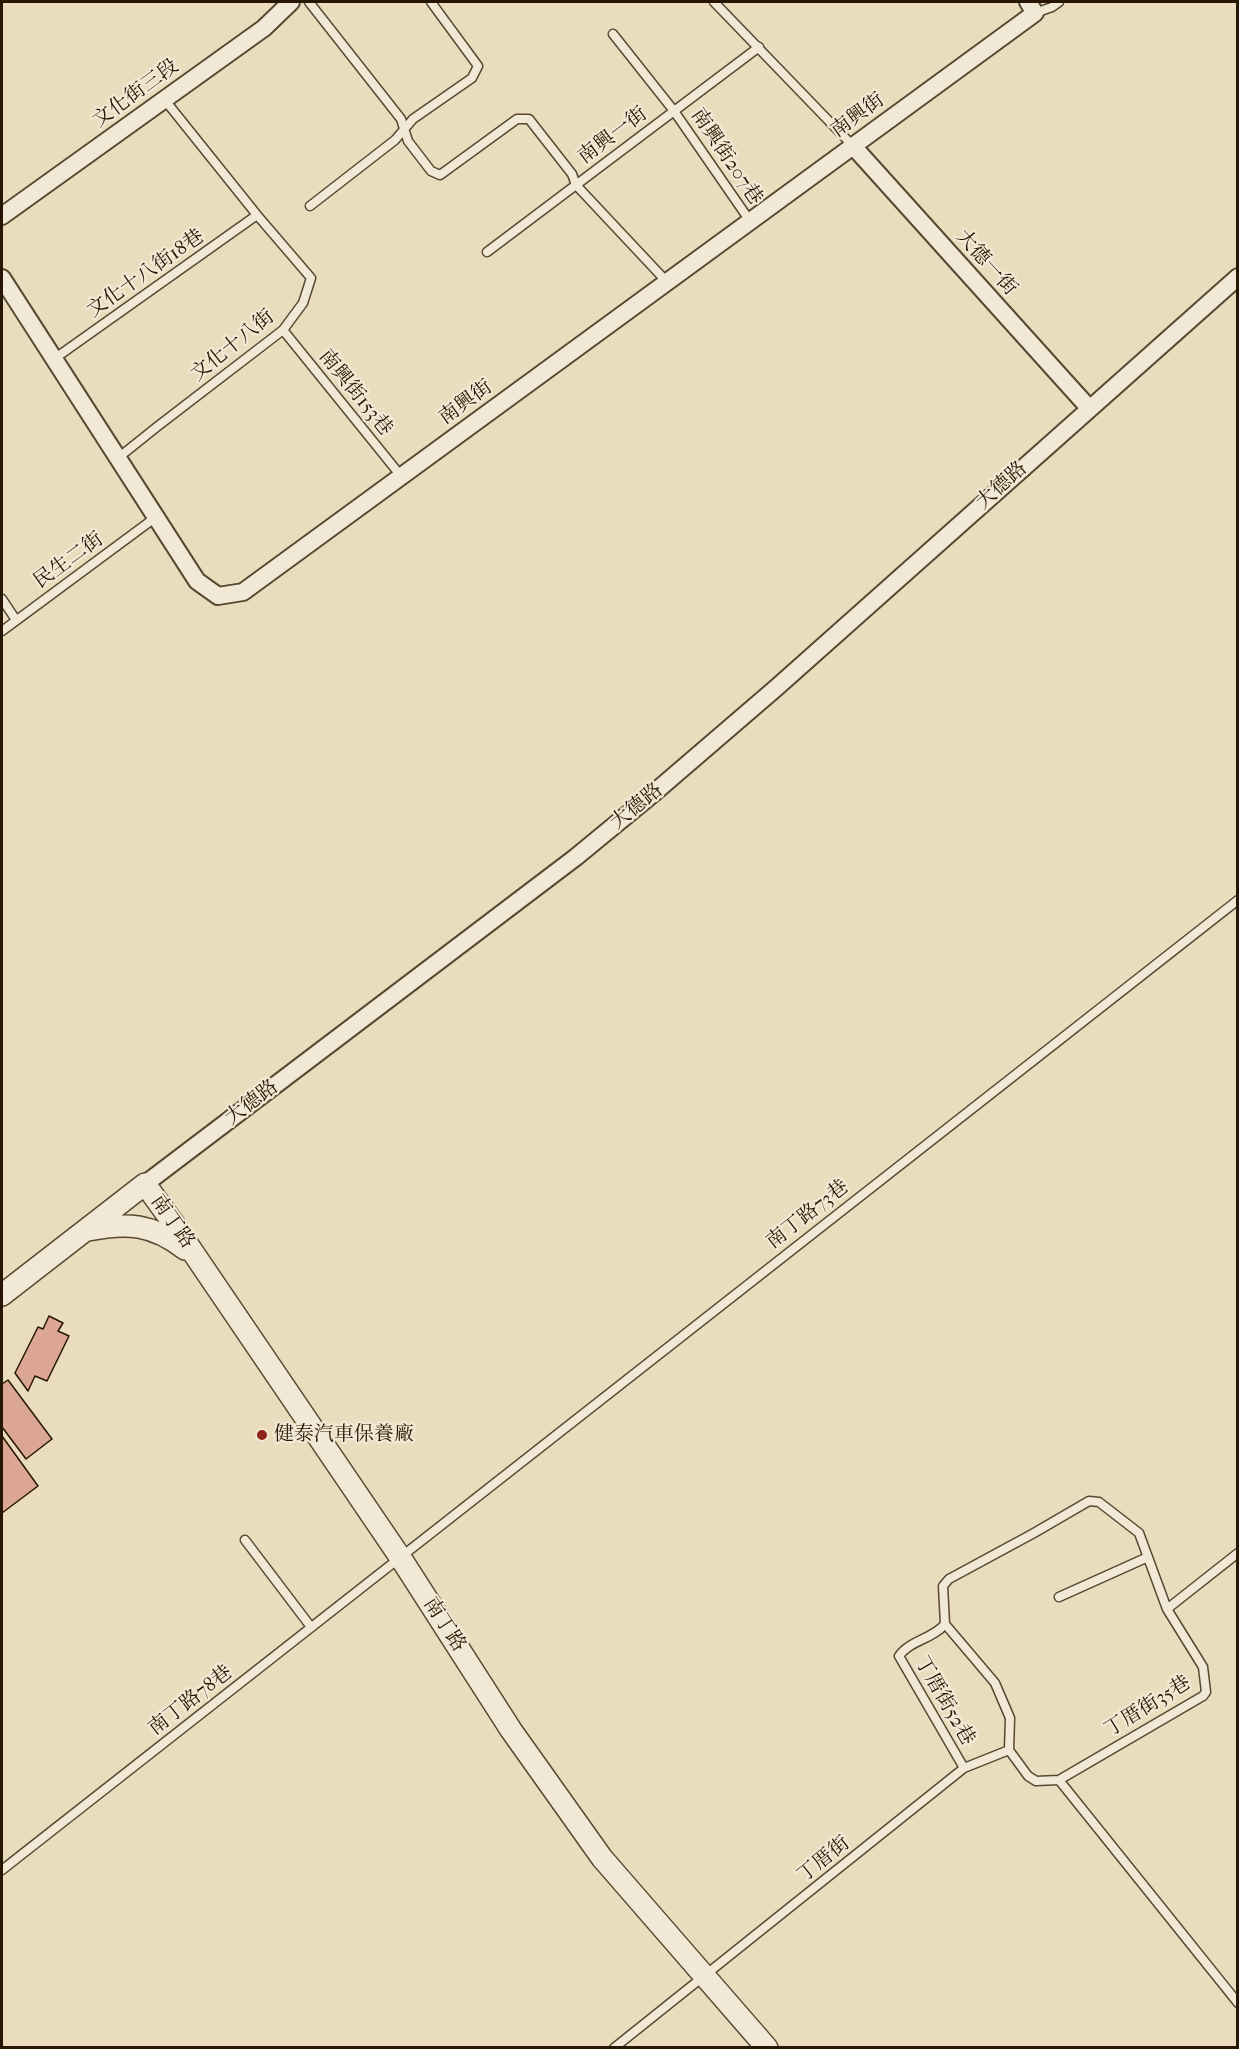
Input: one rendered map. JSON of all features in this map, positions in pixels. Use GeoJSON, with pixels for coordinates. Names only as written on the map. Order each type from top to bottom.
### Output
{"type":"FeatureCollection","features":[{"type":"Feature","properties":{"kind":"street","name":"文化街三段"},"geometry":{"type":"LineString","coordinates":[[2,216],[264,28],[291,2]]}},
{"type":"Feature","properties":{"kind":"street","name":"南興街"},"geometry":{"type":"LineString","coordinates":[[2,278],[196,581],[218,596],[243,592],[853,146],[1032,7]]}},
{"type":"Feature","properties":{"kind":"street","name":"大德一街"},"geometry":{"type":"LineString","coordinates":[[853,146],[1089,408]]}},
{"type":"Feature","properties":{"kind":"street","name":"大德路"},"geometry":{"type":"LineString","coordinates":[[2,1295],[576,857],[655,792],[785,680],[1238,277]]}},
{"type":"Feature","properties":{"kind":"street","name":"南丁路"},"geometry":{"type":"LineString","coordinates":[[145,1184],[400,1557],[511,1730],[596,1849],[704,1977],[768,2048]]}},
{"type":"Feature","properties":{"kind":"street"},"geometry":{"type":"LineString","coordinates":[[85,1231],[107,1226],[144,1227],[171,1238],[197,1258]]}},
{"type":"Feature","properties":{"kind":"lane"},"geometry":{"type":"LineString","coordinates":[[309,2],[401,118],[408,141],[431,171],[440,175],[517,119],[529,120],[572,174],[576,185],[667,282]]}},
{"type":"Feature","properties":{"kind":"lane"},"geometry":{"type":"LineString","coordinates":[[310,206],[395,140],[412,118],[472,78],[478,66],[431,2]]}},
{"type":"Feature","properties":{"kind":"lane"},"geometry":{"type":"LineString","coordinates":[[714,2],[853,146]]}},
{"type":"Feature","properties":{"kind":"lane"},"geometry":{"type":"LineString","coordinates":[[1032,7],[1052,7],[1059,2]]}},
{"type":"Feature","properties":{"kind":"lane","name":"南興街207巷"},"geometry":{"type":"LineString","coordinates":[[613,34],[674,111],[750,221]]}},
{"type":"Feature","properties":{"kind":"lane","name":"南興一街"},"geometry":{"type":"LineString","coordinates":[[487,252],[759,47]]}},
{"type":"Feature","properties":{"kind":"lane","name":"文化十八街"},"geometry":{"type":"LineString","coordinates":[[118,458],[283,330],[303,303],[311,278],[164,99]]}},
{"type":"Feature","properties":{"kind":"lane","name":"文化十八街18巷"},"geometry":{"type":"LineString","coordinates":[[54,359],[257,215]]}},
{"type":"Feature","properties":{"kind":"lane","name":"南興街153巷"},"geometry":{"type":"LineString","coordinates":[[283,330],[401,477]]}},
{"type":"Feature","properties":{"kind":"lane","name":"民生二街"},"geometry":{"type":"LineString","coordinates":[[2,631],[156,517]]}},
{"type":"Feature","properties":{"kind":"lane"},"geometry":{"type":"LineString","coordinates":[[2,599],[16,620]]}},
{"type":"Feature","properties":{"kind":"lane","name":"南丁路73巷"},"geometry":{"type":"LineString","coordinates":[[400,1557],[1238,900]]}},
{"type":"Feature","properties":{"kind":"lane"},"geometry":{"type":"LineString","coordinates":[[1238,1553],[1167,1609],[1139,1533],[1099,1502],[1089,1501],[949,1578],[943,1586],[945,1624],[995,1683],[1010,1718],[1009,1750],[1028,1776],[1036,1781],[1059,1779],[1238,2003]]}},
{"type":"Feature","properties":{"kind":"lane"},"geometry":{"type":"LineString","coordinates":[[245,1540],[311,1627]]}},
{"type":"Feature","properties":{"kind":"lane","name":"南丁路78巷"},"geometry":{"type":"LineString","coordinates":[[2,1870],[400,1557]]}},
{"type":"Feature","properties":{"kind":"lane"},"geometry":{"type":"LineString","coordinates":[[1059,1597],[1148,1557]]}},
{"type":"Feature","properties":{"kind":"lane","name":"丁厝街35巷"},"geometry":{"type":"LineString","coordinates":[[1059,1779],[1203,1696],[1206,1692],[1203,1667],[1167,1609]]}},
{"type":"Feature","properties":{"kind":"lane","name":"丁厝街52巷"},"geometry":{"type":"LineString","coordinates":[[945,1624],[939,1631],[904,1648],[900,1656],[964,1768],[1009,1750]]}},
{"type":"Feature","properties":{"kind":"lane","name":"丁厝街"},"geometry":{"type":"LineString","coordinates":[[614,2048],[964,1768]]}},
{"type":"Feature","properties":{"kind":"building"},"geometry":{"type":"Polygon","coordinates":[[[49,1316],[63,1323],[58,1331],[69,1336],[47,1381],[35,1376],[28,1391],[15,1373],[38,1327],[43,1329],[49,1316]]]}},
{"type":"Feature","properties":{"kind":"building"},"geometry":{"type":"Polygon","coordinates":[[[8,1380],[52,1439],[26,1459],[2,1427],[2,1384],[8,1380]]]}},
{"type":"Feature","properties":{"kind":"building"},"geometry":{"type":"Polygon","coordinates":[[[2,1436],[38,1486],[2,1513],[2,1436]]]}},
{"type":"Feature","properties":{"kind":"place","name":"健泰汽車保養廠"},"geometry":{"type":"Point","coordinates":[262,1435]}}]}
